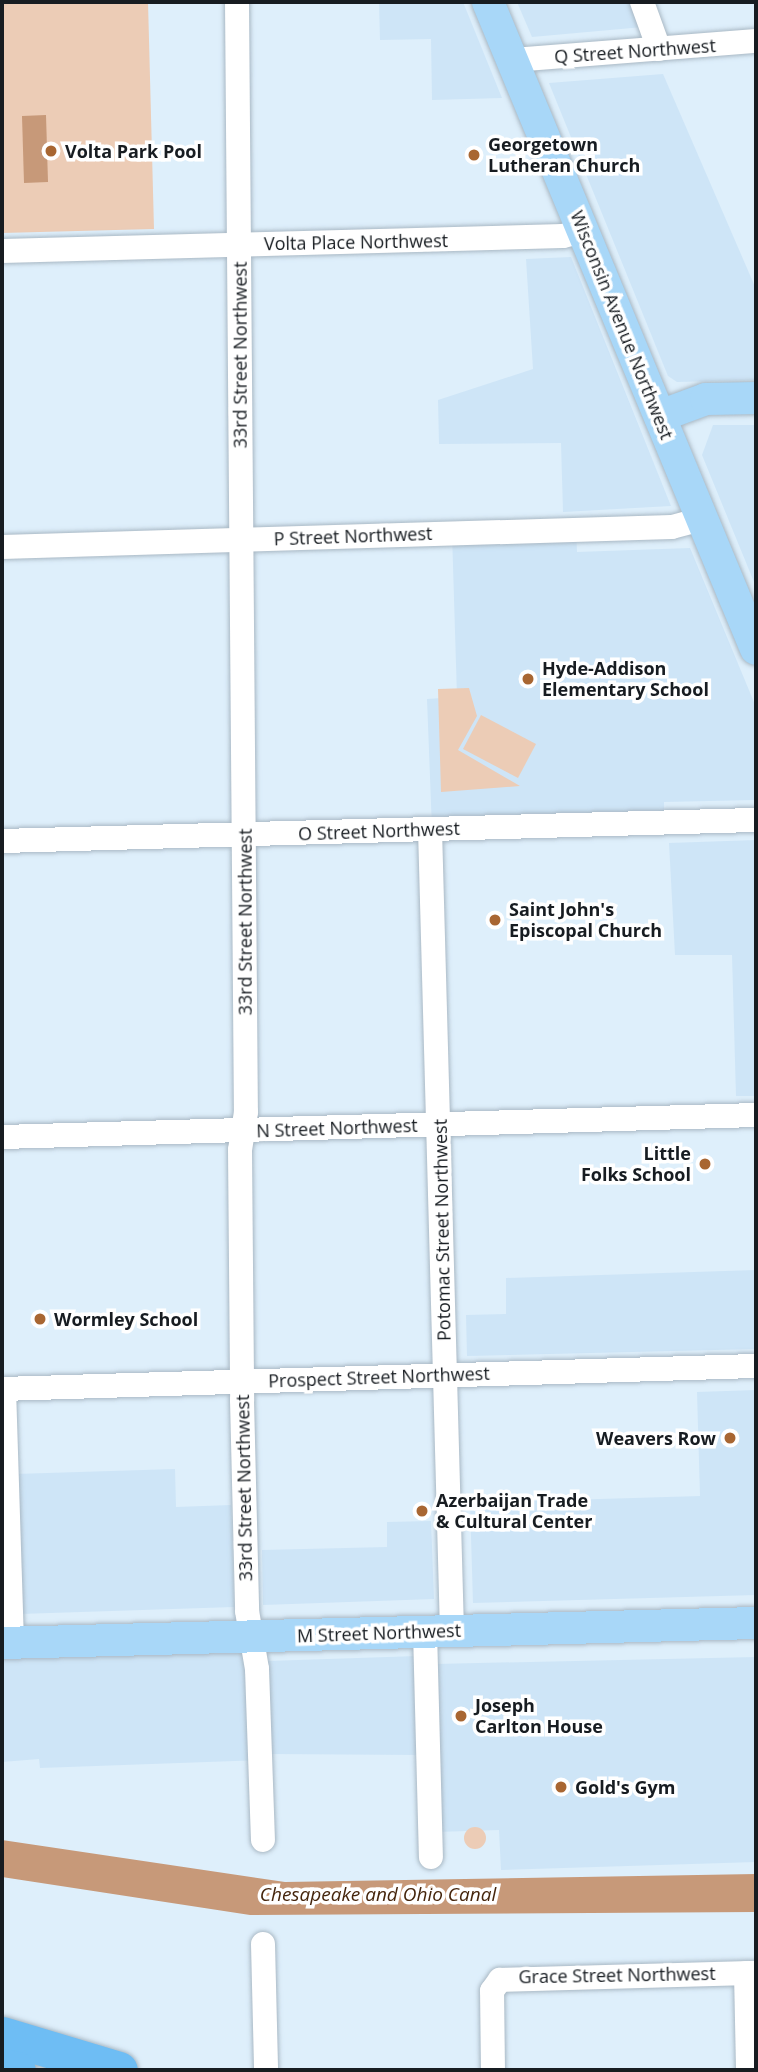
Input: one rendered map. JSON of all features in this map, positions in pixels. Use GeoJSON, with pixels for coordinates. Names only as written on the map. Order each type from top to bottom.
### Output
{"type":"FeatureCollection","features":[{"type":"Feature","properties":{"kind":"highway"},"geometry":{"type":"LineString","coordinates":[[2,2035],[119,2070]]}},
{"type":"Feature","properties":{"kind":"highway"},"geometry":{"type":"LineString","coordinates":[[2,2057],[43,2070]]}},
{"type":"Feature","properties":{"kind":"highway"},"geometry":{"type":"LineString","coordinates":[[2,2067],[18,2070]]}},
{"type":"Feature","properties":{"kind":"main road","name":"Wisconsin Avenue Northwest"},"geometry":{"type":"LineString","coordinates":[[488,2],[756,649]]}},
{"type":"Feature","properties":{"kind":"main road"},"geometry":{"type":"LineString","coordinates":[[660,416],[706,399],[756,398]]}},
{"type":"Feature","properties":{"kind":"main road","name":"M Street Northwest"},"geometry":{"type":"LineString","coordinates":[[7,1643],[756,1623]]}},
{"type":"Feature","properties":{"kind":"street","name":"33rd Street Northwest"},"geometry":{"type":"LineString","coordinates":[[237,2],[245,834],[242,1382],[247,1611],[257,1669],[264,1840]]}},
{"type":"Feature","properties":{"kind":"street"},"geometry":{"type":"LineString","coordinates":[[642,2],[659,49]]}},
{"type":"Feature","properties":{"kind":"street","name":"Q Street Northwest"},"geometry":{"type":"LineString","coordinates":[[513,60],[756,41]]}},
{"type":"Feature","properties":{"kind":"street","name":"Volta Place Northwest"},"geometry":{"type":"LineString","coordinates":[[2,251],[563,236],[583,231]]}},
{"type":"Feature","properties":{"kind":"street","name":"P Street Northwest"},"geometry":{"type":"LineString","coordinates":[[2,547],[672,527],[702,519]]}},
{"type":"Feature","properties":{"kind":"street","name":"O Street Northwest"},"geometry":{"type":"LineString","coordinates":[[2,841],[756,820]]}},
{"type":"Feature","properties":{"kind":"street","name":"Potomac Street Northwest"},"geometry":{"type":"LineString","coordinates":[[430,829],[446,1376],[431,1857]]}},
{"type":"Feature","properties":{"kind":"street","name":"N Street Northwest"},"geometry":{"type":"LineString","coordinates":[[2,1137],[756,1115]]}},
{"type":"Feature","properties":{"kind":"street","name":"Prospect Street Northwest"},"geometry":{"type":"LineString","coordinates":[[3,1389],[756,1366]]}},
{"type":"Feature","properties":{"kind":"street"},"geometry":{"type":"LineString","coordinates":[[3,1389],[7,1643]]}},
{"type":"Feature","properties":{"kind":"street"},"geometry":{"type":"LineString","coordinates":[[263,1944],[266,2070]]}},
{"type":"Feature","properties":{"kind":"street"},"geometry":{"type":"LineString","coordinates":[[748,2070],[751,1973]]}},
{"type":"Feature","properties":{"kind":"street","name":"Grace Street Northwest"},"geometry":{"type":"LineString","coordinates":[[493,2070],[492,1998],[495,1984],[514,1976],[751,1973]]}},
{"type":"Feature","properties":{"kind":"street"},"geometry":{"type":"LineString","coordinates":[[2,2048],[81,2070]]}},
{"type":"Feature","properties":{"kind":"shaded area"},"geometry":{"type":"Polygon","coordinates":[[[2,2],[148,2],[154,229],[2,233],[2,2]]]}},
{"type":"Feature","properties":{"kind":"shaded area"},"geometry":{"type":"Polygon","coordinates":[[[379,2],[463,2],[502,98],[432,100],[431,39],[380,40],[379,2]]]}},
{"type":"Feature","properties":{"kind":"shaded area"},"geometry":{"type":"Polygon","coordinates":[[[517,2],[633,2],[643,27],[532,37],[517,2]]]}},
{"type":"Feature","properties":{"kind":"shaded area"},"geometry":{"type":"Polygon","coordinates":[[[663,74],[756,289],[756,380],[677,382],[668,376],[549,83],[663,74]]]}},
{"type":"Feature","properties":{"kind":"shaded area"},"geometry":{"type":"Polygon","coordinates":[[[571,257],[671,506],[563,512],[561,443],[439,444],[438,400],[533,369],[526,259],[571,257]]]}},
{"type":"Feature","properties":{"kind":"shaded area"},"geometry":{"type":"Polygon","coordinates":[[[713,425],[756,425],[756,587],[702,455],[713,425]]]}},
{"type":"Feature","properties":{"kind":"shaded area","name":"Hyde-Addison Elementary School"},"geometry":{"type":"Polygon","coordinates":[[[576,529],[577,552],[690,548],[756,707],[756,800],[664,802],[664,822],[432,829],[427,699],[457,697],[452,533],[576,529]]]}},
{"type":"Feature","properties":{"kind":"shaded area"},"geometry":{"type":"Polygon","coordinates":[[[469,688],[477,716],[458,750],[520,786],[441,792],[438,689],[469,688]]]}},
{"type":"Feature","properties":{"kind":"shaded area"},"geometry":{"type":"Polygon","coordinates":[[[481,715],[536,744],[518,778],[463,749],[481,715]]]}},
{"type":"Feature","properties":{"kind":"shaded area"},"geometry":{"type":"Polygon","coordinates":[[[756,840],[756,1096],[736,1096],[732,955],[675,955],[669,843],[756,840]]]}},
{"type":"Feature","properties":{"kind":"shaded area"},"geometry":{"type":"Polygon","coordinates":[[[756,1270],[756,1349],[467,1356],[466,1315],[506,1314],[506,1278],[756,1270]]]}},
{"type":"Feature","properties":{"kind":"shaded area"},"geometry":{"type":"Polygon","coordinates":[[[756,1390],[756,1595],[473,1603],[470,1503],[700,1496],[697,1392],[756,1390]]]}},
{"type":"Feature","properties":{"kind":"shaded area"},"geometry":{"type":"Polygon","coordinates":[[[175,1469],[176,1507],[231,1505],[234,1607],[20,1614],[15,1474],[175,1469]]]}},
{"type":"Feature","properties":{"kind":"shaded area"},"geometry":{"type":"Polygon","coordinates":[[[2,1512],[12,1643],[252,1636],[260,1760],[40,1768],[39,1759],[2,1762],[2,1512]]]}},
{"type":"Feature","properties":{"kind":"shaded area"},"geometry":{"type":"Polygon","coordinates":[[[431,1521],[434,1599],[263,1605],[262,1550],[387,1547],[387,1522],[431,1521]]]}},
{"type":"Feature","properties":{"kind":"shaded area"},"geometry":{"type":"Polygon","coordinates":[[[417,1656],[419,1755],[269,1754],[268,1661],[417,1656]]]}},
{"type":"Feature","properties":{"kind":"shaded area"},"geometry":{"type":"Polygon","coordinates":[[[756,1657],[756,1862],[501,1870],[499,1830],[436,1832],[435,1664],[756,1657]]]}},
{"type":"Feature","properties":{"kind":"shaded area"},"geometry":{"type":"Polygon","coordinates":[[[475,1827],[483,1830],[486,1838],[483,1846],[475,1849],[467,1846],[464,1838],[467,1830],[475,1827]]]}},
{"type":"Feature","properties":{"kind":"water"},"geometry":{"type":"Polygon","coordinates":[[[46,115],[48,182],[24,183],[22,116],[46,115]]]}},
{"type":"Feature","properties":{"kind":"water","name":"Chesapeake and Ohio Canal"},"geometry":{"type":"Polygon","coordinates":[[[2,1840],[285,1882],[756,1874],[756,1912],[250,1915],[2,1877],[2,1840]]]}},
{"type":"Feature","properties":{"kind":"place","name":"Volta Park Pool"},"geometry":{"type":"Point","coordinates":[51,151]}},
{"type":"Feature","properties":{"kind":"place","name":"Georgetown Lutheran Church"},"geometry":{"type":"Point","coordinates":[474,155]}},
{"type":"Feature","properties":{"kind":"place","name":"Hyde-Addison Elementary School"},"geometry":{"type":"Point","coordinates":[528,679]}},
{"type":"Feature","properties":{"kind":"place","name":"Saint John's Episcopal Church"},"geometry":{"type":"Point","coordinates":[495,920]}},
{"type":"Feature","properties":{"kind":"place","name":"Little Folks School"},"geometry":{"type":"Point","coordinates":[705,1164]}},
{"type":"Feature","properties":{"kind":"place","name":"Wormley School"},"geometry":{"type":"Point","coordinates":[40,1319]}},
{"type":"Feature","properties":{"kind":"place","name":"Weavers Row"},"geometry":{"type":"Point","coordinates":[730,1438]}},
{"type":"Feature","properties":{"kind":"place","name":"Azerbaijan Trade & Cultural Center"},"geometry":{"type":"Point","coordinates":[422,1511]}},
{"type":"Feature","properties":{"kind":"place","name":"Joseph Carlton House"},"geometry":{"type":"Point","coordinates":[461,1716]}},
{"type":"Feature","properties":{"kind":"place","name":"Gold's Gym"},"geometry":{"type":"Point","coordinates":[561,1787]}}]}
